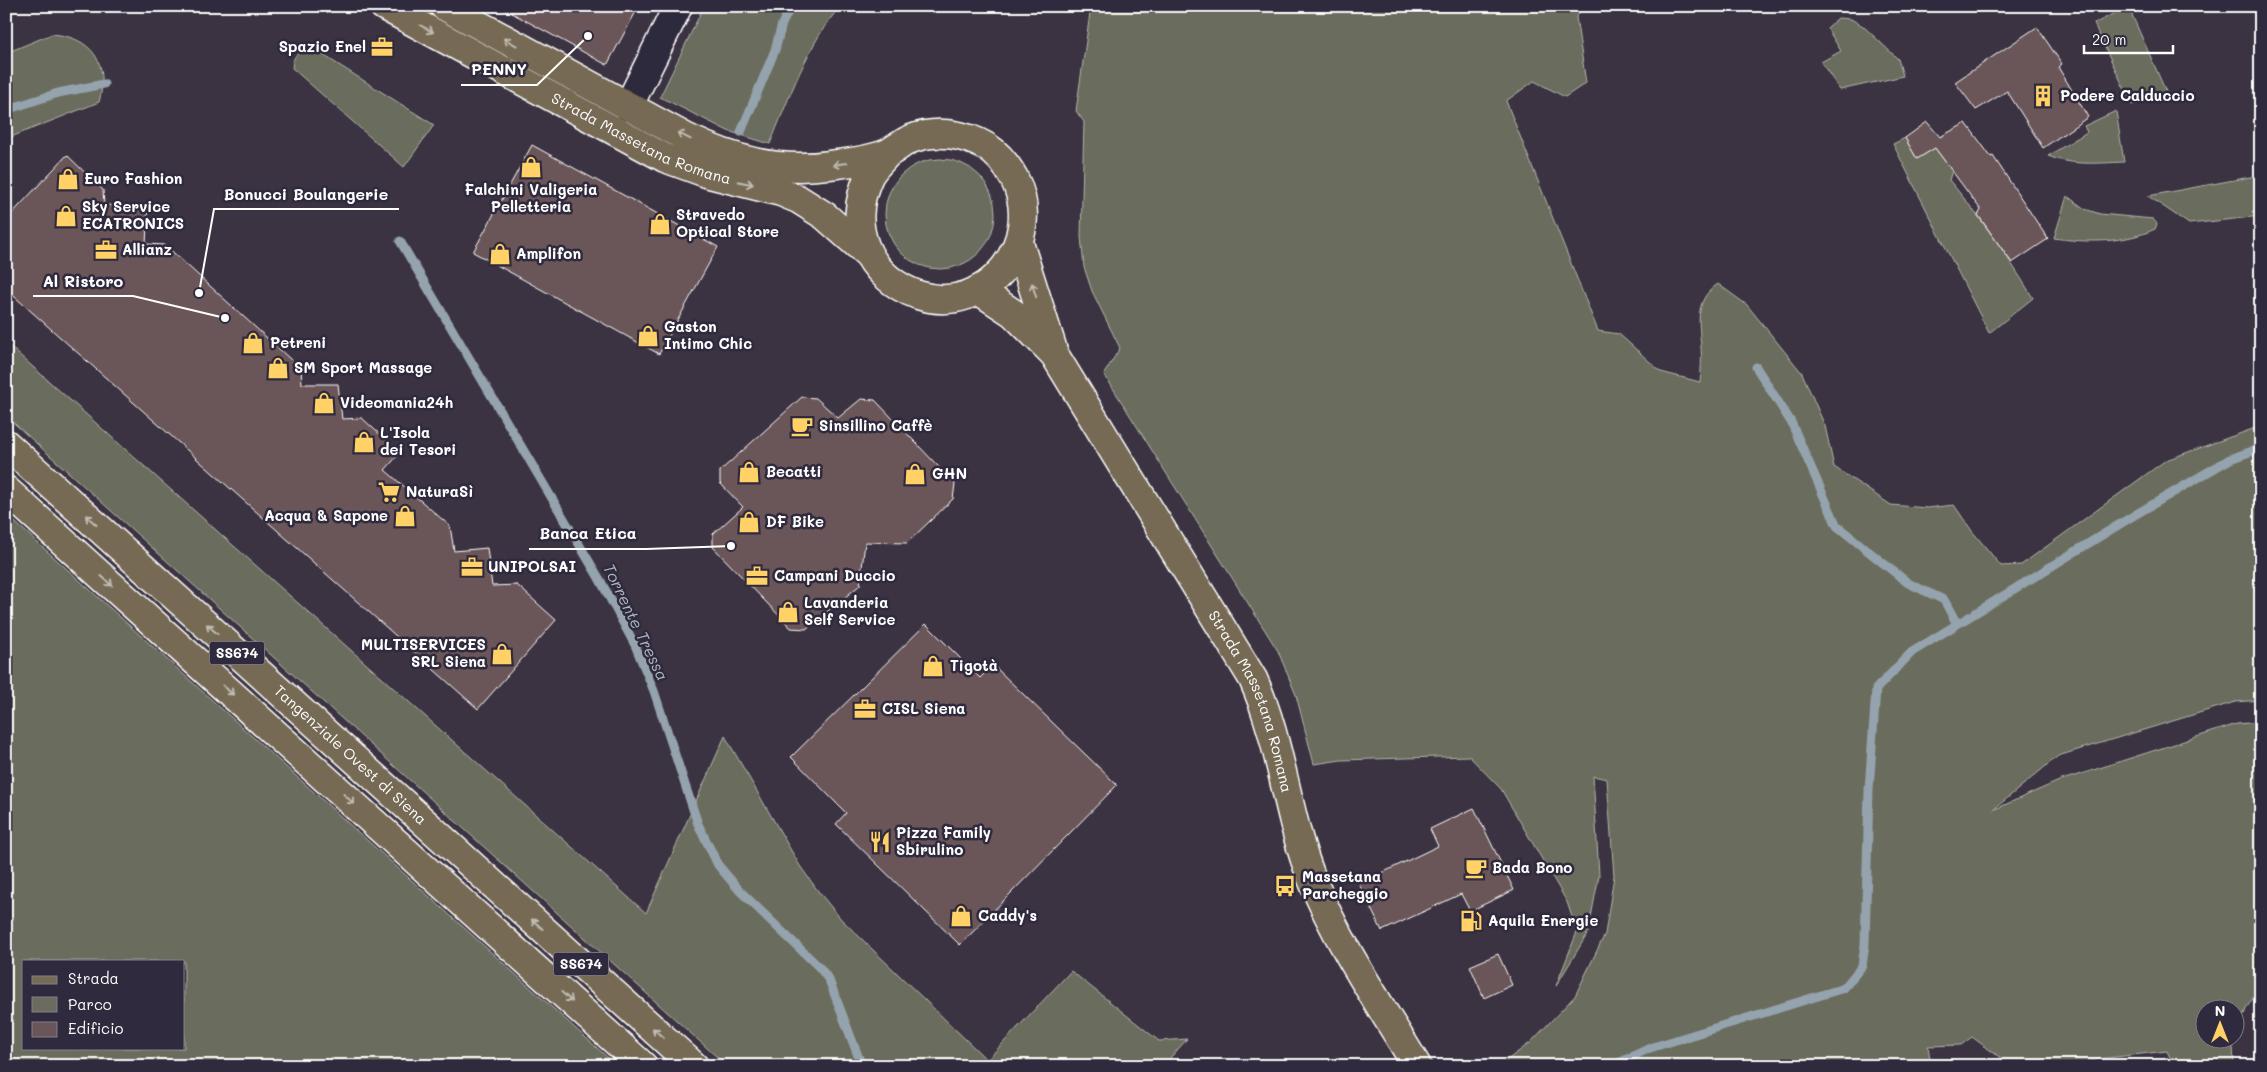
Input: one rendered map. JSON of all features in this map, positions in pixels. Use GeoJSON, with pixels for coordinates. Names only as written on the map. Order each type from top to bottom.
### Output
{"type":"FeatureCollection","features":[{"type":"Feature","properties":{"kind":"main road","name":"Strada Massetana Romana"},"geometry":{"type":"LineString","coordinates":[[384,6],[665,158],[709,174],[781,192],[798,199],[825,216],[868,254],[886,277],[903,289],[923,296],[945,298],[962,296],[978,290],[1000,273],[1010,262],[1019,243],[1024,217],[1020,190],[1008,167],[988,148],[964,136],[937,134],[911,139],[888,153],[870,174],[860,200],[859,228],[868,254]]}},
{"type":"Feature","properties":{"kind":"main road","name":"Strada Massetana Romana"},"geometry":{"type":"LineString","coordinates":[[444,6],[628,107],[713,150],[734,158],[760,164],[787,167],[816,167],[888,153]]}},
{"type":"Feature","properties":{"kind":"main road","name":"Strada Massetana Romana"},"geometry":{"type":"LineString","coordinates":[[1019,243],[1054,354]]}},
{"type":"Feature","properties":{"kind":"main road","name":"Strada Massetana Romana"},"geometry":{"type":"LineString","coordinates":[[978,290],[1013,313],[1054,354],[1253,679],[1269,718],[1302,849],[1313,880],[1355,962],[1417,1066]]}},
{"type":"Feature","properties":{"kind":"main road","name":"Tangenziale Ovest di Siena"},"geometry":{"type":"LineString","coordinates":[[6,444],[694,1066]]}},
{"type":"Feature","properties":{"kind":"main road","name":"SS674"},"geometry":{"type":"LineString","coordinates":[[6,490],[643,1066]]}},
{"type":"Feature","properties":{"kind":"street","name":"Strada Massetana Romana"},"geometry":{"type":"LineString","coordinates":[[628,107],[678,6]]}},
{"type":"Feature","properties":{"kind":"green space"},"geometry":{"type":"Polygon","coordinates":[[[704,6],[841,6],[809,53],[770,144],[728,131],[660,97],[704,6]]]}},
{"type":"Feature","properties":{"kind":"green space"},"geometry":{"type":"Polygon","coordinates":[[[1091,6],[1585,6],[1576,17],[1586,83],[1565,97],[1534,81],[1506,101],[1598,331],[1619,334],[1661,372],[1700,382],[1700,312],[1705,297],[1718,284],[1747,305],[1802,373],[1825,426],[1834,467],[1891,505],[1927,508],[1954,505],[1972,531],[2001,566],[2021,565],[2166,460],[2261,426],[2261,700],[2235,702],[2058,756],[1993,810],[2059,781],[2237,724],[2261,722],[2261,985],[2244,1015],[2244,1000],[2194,1000],[2194,1050],[2233,1050],[2234,1066],[2174,1066],[2167,1051],[2098,1059],[2078,1066],[2012,1066],[1972,1037],[1961,1045],[1928,1046],[1931,1066],[1499,1066],[1530,1043],[1575,996],[1605,934],[1614,876],[1607,779],[1593,776],[1599,875],[1588,933],[1556,986],[1577,932],[1567,902],[1501,789],[1469,756],[1341,760],[1314,764],[1296,695],[1278,651],[1104,374],[1120,348],[1092,291],[1084,267],[1081,237],[1084,122],[1076,111],[1091,6]]]}},
{"type":"Feature","properties":{"kind":"green space"},"geometry":{"type":"Polygon","coordinates":[[[2128,6],[2167,94],[2132,105],[2094,24],[2128,6]]]}},
{"type":"Feature","properties":{"kind":"green space"},"geometry":{"type":"Polygon","coordinates":[[[1838,18],[1851,19],[1863,26],[1898,59],[1903,76],[1840,90],[1821,62],[1841,51],[1827,28],[1838,18]]]}},
{"type":"Feature","properties":{"kind":"green space"},"geometry":{"type":"Polygon","coordinates":[[[52,34],[78,40],[95,54],[100,64],[102,75],[99,102],[6,139],[6,53],[52,34]]]}},
{"type":"Feature","properties":{"kind":"green space"},"geometry":{"type":"Polygon","coordinates":[[[312,48],[434,125],[404,167],[292,68],[295,56],[304,50],[312,48]]]}},
{"type":"Feature","properties":{"kind":"green space"},"geometry":{"type":"Polygon","coordinates":[[[2116,111],[2124,162],[2076,163],[2048,156],[2087,132],[2084,126],[2116,111]]]}},
{"type":"Feature","properties":{"kind":"green space"},"geometry":{"type":"Polygon","coordinates":[[[1905,138],[1917,159],[1935,148],[1952,171],[1949,180],[1993,237],[2033,298],[1989,333],[1893,144],[1905,138]]]}},
{"type":"Feature","properties":{"kind":"green space"},"geometry":{"type":"Polygon","coordinates":[[[940,159],[961,163],[979,175],[991,193],[995,214],[991,235],[979,253],[961,265],[940,269],[919,265],[901,253],[889,235],[885,214],[889,193],[901,175],[919,163],[940,159]]]}},
{"type":"Feature","properties":{"kind":"green space"},"geometry":{"type":"Polygon","coordinates":[[[2261,175],[2261,216],[2189,224],[2148,196],[2261,175]]]}},
{"type":"Feature","properties":{"kind":"green space"},"geometry":{"type":"Polygon","coordinates":[[[2067,196],[2085,209],[2100,214],[2153,219],[2157,224],[2155,229],[2144,234],[2106,241],[2079,241],[2054,238],[2067,196]]]}},
{"type":"Feature","properties":{"kind":"green space"},"geometry":{"type":"Polygon","coordinates":[[[6,343],[646,913],[725,736],[800,866],[818,891],[841,919],[987,1060],[1071,971],[1159,1041],[1187,1039],[1163,1066],[727,1066],[6,416],[6,343]]]}},
{"type":"Feature","properties":{"kind":"green space"},"geometry":{"type":"Polygon","coordinates":[[[6,514],[617,1066],[6,1066],[6,514]]]}},
{"type":"Feature","properties":{"kind":"building"},"geometry":{"type":"Polygon","coordinates":[[[499,6],[639,6],[607,65],[499,6]]]}},
{"type":"Feature","properties":{"kind":"building","name":"Podere Calduccio"},"geometry":{"type":"Polygon","coordinates":[[[2037,27],[2062,64],[2058,67],[2088,117],[2043,148],[2007,91],[1976,110],[1955,82],[2037,27]]]}},
{"type":"Feature","properties":{"kind":"building"},"geometry":{"type":"Polygon","coordinates":[[[1927,122],[1940,137],[1966,123],[1991,157],[1993,156],[2048,239],[2012,263],[1978,215],[1981,210],[1935,148],[1917,159],[1905,138],[1927,122]]]}},
{"type":"Feature","properties":{"kind":"building"},"geometry":{"type":"Polygon","coordinates":[[[532,145],[718,247],[659,354],[473,252],[532,145]]]}},
{"type":"Feature","properties":{"kind":"building"},"geometry":{"type":"Polygon","coordinates":[[[67,155],[103,190],[104,205],[148,207],[146,244],[165,245],[301,369],[302,384],[338,384],[342,419],[362,418],[400,453],[385,470],[450,526],[454,551],[487,548],[492,586],[517,585],[556,620],[478,709],[6,289],[6,220],[67,155]]]}},
{"type":"Feature","properties":{"kind":"building"},"geometry":{"type":"Polygon","coordinates":[[[802,397],[816,398],[838,418],[861,399],[875,400],[955,484],[953,499],[907,543],[865,542],[860,585],[806,629],[791,628],[713,547],[713,534],[743,507],[720,483],[720,471],[802,397]]]}},
{"type":"Feature","properties":{"kind":"building"},"geometry":{"type":"Polygon","coordinates":[[[926,624],[980,678],[993,665],[1117,785],[960,945],[836,824],[846,813],[791,757],[926,624]]]}},
{"type":"Feature","properties":{"kind":"building"},"geometry":{"type":"Polygon","coordinates":[[[1474,808],[1514,890],[1470,911],[1461,894],[1382,931],[1359,884],[1438,846],[1430,829],[1474,808]]]}},
{"type":"Feature","properties":{"kind":"building"},"geometry":{"type":"Polygon","coordinates":[[[1498,954],[1512,985],[1484,998],[1470,966],[1498,954]]]}},
{"type":"Feature","properties":{"kind":"waterway"},"geometry":{"type":"LineString","coordinates":[[741,132],[775,50],[782,24],[791,6]]}},
{"type":"Feature","properties":{"kind":"waterway","name":"Torrente Tressa"},"geometry":{"type":"LineString","coordinates":[[6,110],[58,93],[104,84]]}},
{"type":"Feature","properties":{"kind":"waterway","name":"Torrente Tressa"},"geometry":{"type":"LineString","coordinates":[[400,241],[599,578],[635,645],[654,691],[698,824],[718,865],[740,891],[820,968],[829,980],[862,1066]]}},
{"type":"Feature","properties":{"kind":"waterway"},"geometry":{"type":"LineString","coordinates":[[1756,367],[1791,422],[1837,526],[1908,583],[1944,600],[1957,624]]}},
{"type":"Feature","properties":{"kind":"waterway"},"geometry":{"type":"LineString","coordinates":[[1612,1066],[1650,1048],[1844,988],[1862,966],[1865,944],[1869,790],[1876,689],[1912,652],[2133,516],[2230,459],[2261,448]]}},
{"type":"Feature","properties":{"kind":"place","name":"PENNY"},"geometry":{"type":"Point","coordinates":[588,36]}},
{"type":"Feature","properties":{"kind":"place","name":"Spazio Enel"},"geometry":{"type":"Point","coordinates":[382,47]}},
{"type":"Feature","properties":{"kind":"place","name":"Podere Calduccio"},"geometry":{"type":"Point","coordinates":[2043,96]}},
{"type":"Feature","properties":{"kind":"place","name":"Falchini Valigeria Pelletteria"},"geometry":{"type":"Point","coordinates":[531,167]}},
{"type":"Feature","properties":{"kind":"place","name":"Euro Fashion"},"geometry":{"type":"Point","coordinates":[68,179]}},
{"type":"Feature","properties":{"kind":"place","name":"Sky Service ECATRONICS"},"geometry":{"type":"Point","coordinates":[66,216]}},
{"type":"Feature","properties":{"kind":"place","name":"Stravedo Optical Store"},"geometry":{"type":"Point","coordinates":[660,224]}},
{"type":"Feature","properties":{"kind":"place","name":"Allianz"},"geometry":{"type":"Point","coordinates":[106,250]}},
{"type":"Feature","properties":{"kind":"place","name":"Amplifon"},"geometry":{"type":"Point","coordinates":[500,254]}},
{"type":"Feature","properties":{"kind":"place","name":"Bonucci Boulangerie"},"geometry":{"type":"Point","coordinates":[199,293]}},
{"type":"Feature","properties":{"kind":"place","name":"Al Ristoro"},"geometry":{"type":"Point","coordinates":[225,318]}},
{"type":"Feature","properties":{"kind":"place","name":"Gaston Intimo Chic"},"geometry":{"type":"Point","coordinates":[648,336]}},
{"type":"Feature","properties":{"kind":"place","name":"Petreni"},"geometry":{"type":"Point","coordinates":[253,343]}},
{"type":"Feature","properties":{"kind":"place","name":"SM Sport Massage"},"geometry":{"type":"Point","coordinates":[278,368]}},
{"type":"Feature","properties":{"kind":"place","name":"Videomania24h"},"geometry":{"type":"Point","coordinates":[324,403]}},
{"type":"Feature","properties":{"kind":"place","name":"Sinsillino Caffè"},"geometry":{"type":"Point","coordinates":[802,426]}},
{"type":"Feature","properties":{"kind":"place","name":"L'Isola dei Tesori"},"geometry":{"type":"Point","coordinates":[364,442]}},
{"type":"Feature","properties":{"kind":"place","name":"Becatti"},"geometry":{"type":"Point","coordinates":[749,472]}},
{"type":"Feature","properties":{"kind":"place","name":"GHN"},"geometry":{"type":"Point","coordinates":[915,474]}},
{"type":"Feature","properties":{"kind":"place","name":"NaturaSì"},"geometry":{"type":"Point","coordinates":[389,492]}},
{"type":"Feature","properties":{"kind":"place","name":"Acqua & Sapone"},"geometry":{"type":"Point","coordinates":[405,516]}},
{"type":"Feature","properties":{"kind":"place","name":"DF Bike"},"geometry":{"type":"Point","coordinates":[749,522]}},
{"type":"Feature","properties":{"kind":"place","name":"Banca Etica"},"geometry":{"type":"Point","coordinates":[731,546]}},
{"type":"Feature","properties":{"kind":"place","name":"UNIPOLSAI"},"geometry":{"type":"Point","coordinates":[472,567]}},
{"type":"Feature","properties":{"kind":"place","name":"Campani Duccio"},"geometry":{"type":"Point","coordinates":[757,576]}},
{"type":"Feature","properties":{"kind":"place","name":"Lavanderia Self Service"},"geometry":{"type":"Point","coordinates":[788,612]}},
{"type":"Feature","properties":{"kind":"place","name":"MULTISERVICES SRL Siena"},"geometry":{"type":"Point","coordinates":[502,654]}},
{"type":"Feature","properties":{"kind":"place","name":"Tigotà"},"geometry":{"type":"Point","coordinates":[933,666]}},
{"type":"Feature","properties":{"kind":"place","name":"CISL Siena"},"geometry":{"type":"Point","coordinates":[865,709]}},
{"type":"Feature","properties":{"kind":"place","name":"Pizza Family Sbirulino"},"geometry":{"type":"Point","coordinates":[880,842]}},
{"type":"Feature","properties":{"kind":"place","name":"Bada Bono"},"geometry":{"type":"Point","coordinates":[1476,868]}},
{"type":"Feature","properties":{"kind":"place","name":"Massetana Parcheggio"},"geometry":{"type":"Point","coordinates":[1285,886]}},
{"type":"Feature","properties":{"kind":"place","name":"Caddy's"},"geometry":{"type":"Point","coordinates":[961,916]}},
{"type":"Feature","properties":{"kind":"place","name":"Aquila Energie"},"geometry":{"type":"Point","coordinates":[1471,921]}}]}
